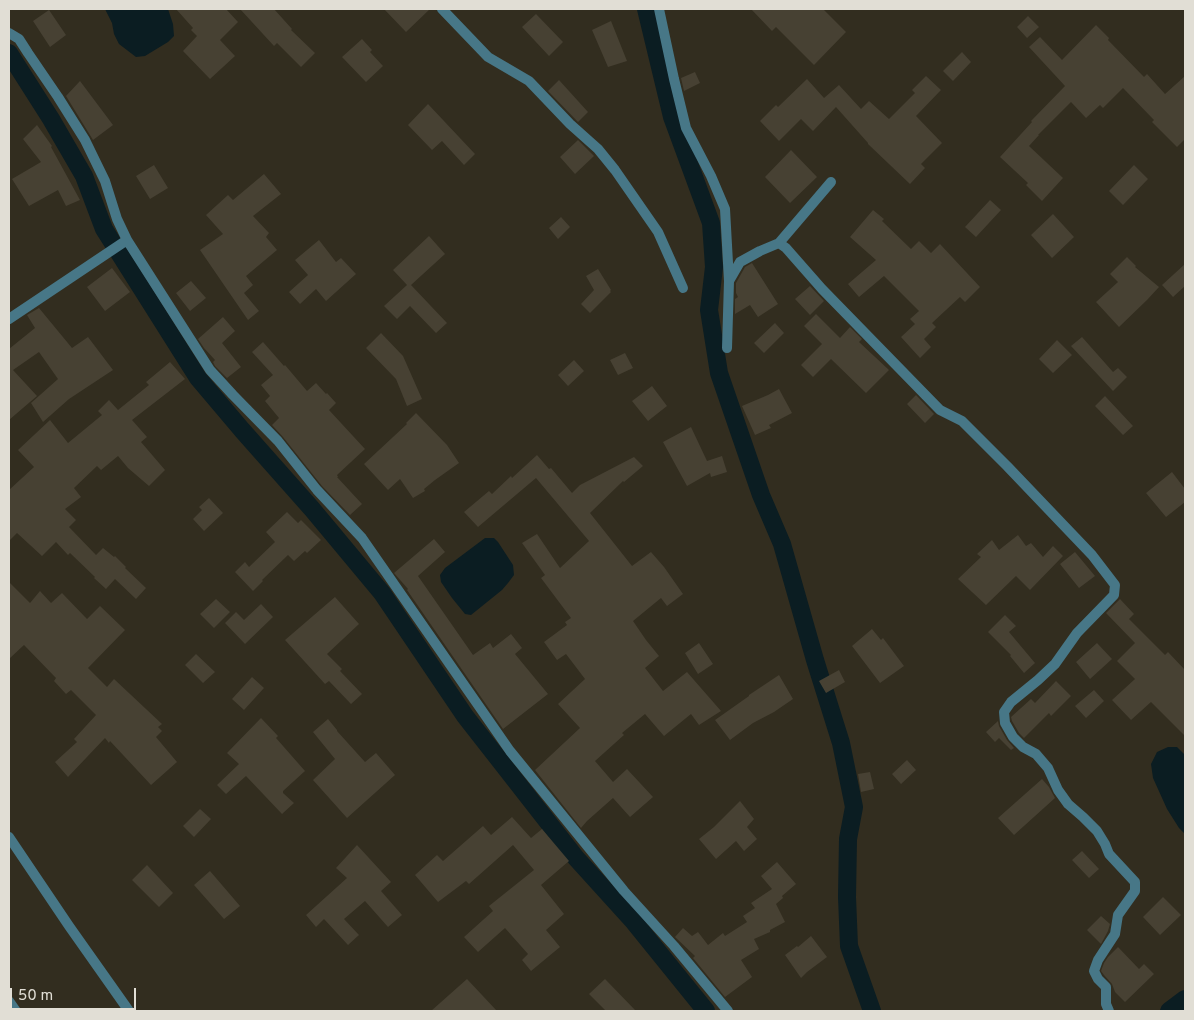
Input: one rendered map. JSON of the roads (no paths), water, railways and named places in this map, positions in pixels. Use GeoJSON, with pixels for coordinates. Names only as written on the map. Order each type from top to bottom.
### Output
{"type":"FeatureCollection","features":[{"type":"Feature","properties":{"kind":"street"},"geometry":{"type":"LineString","coordinates":[[442,9],[488,57],[529,82],[570,124],[598,148],[658,232],[682,288]]}},
{"type":"Feature","properties":{"kind":"street"},"geometry":{"type":"LineString","coordinates":[[659,9],[686,128],[725,209],[729,281],[727,348]]}},
{"type":"Feature","properties":{"kind":"street"},"geometry":{"type":"LineString","coordinates":[[9,33],[18,39],[28,53],[85,140],[105,181],[117,219],[127,240],[210,370],[278,441],[317,490],[362,538],[510,751],[624,892],[674,946],[728,1011]]}},
{"type":"Feature","properties":{"kind":"street"},"geometry":{"type":"LineString","coordinates":[[729,281],[740,262],[779,243],[831,182]]}},
{"type":"Feature","properties":{"kind":"street"},"geometry":{"type":"LineString","coordinates":[[9,319],[127,240]]}},
{"type":"Feature","properties":{"kind":"street"},"geometry":{"type":"LineString","coordinates":[[779,243],[786,248],[822,289],[940,410],[962,421],[1001,460],[1092,556],[1115,585],[1114,595],[1076,633],[1055,664],[1011,702],[1004,712],[1005,723],[1012,737],[1023,747],[1036,754],[1048,768],[1058,790],[1068,804],[1097,831],[1109,854],[1135,882],[1135,891],[1118,915],[1115,934],[1098,960],[1094,971],[1106,988],[1106,1004],[1109,1011]]}},
{"type":"Feature","properties":{"kind":"street"},"geometry":{"type":"LineString","coordinates":[[9,838],[129,1011]]}},
{"type":"Feature","properties":{"kind":"street"},"geometry":{"type":"LineString","coordinates":[[9,1001],[16,1011]]}},
{"type":"Feature","properties":{"kind":"waterway"},"geometry":{"type":"LineString","coordinates":[[646,9],[672,117],[711,223],[714,267],[709,310],[719,373],[761,495],[782,544],[841,743],[854,807],[848,839],[847,897],[849,946],[872,1011]]}},
{"type":"Feature","properties":{"kind":"waterway"},"geometry":{"type":"LineString","coordinates":[[9,53],[84,176],[104,229],[198,378],[382,593],[465,716],[576,858],[634,922],[706,1011]]}},
{"type":"Feature","properties":{"kind":"waterway"},"geometry":{"type":"LineString","coordinates":[[1169,1011],[1185,999]]}}]}
